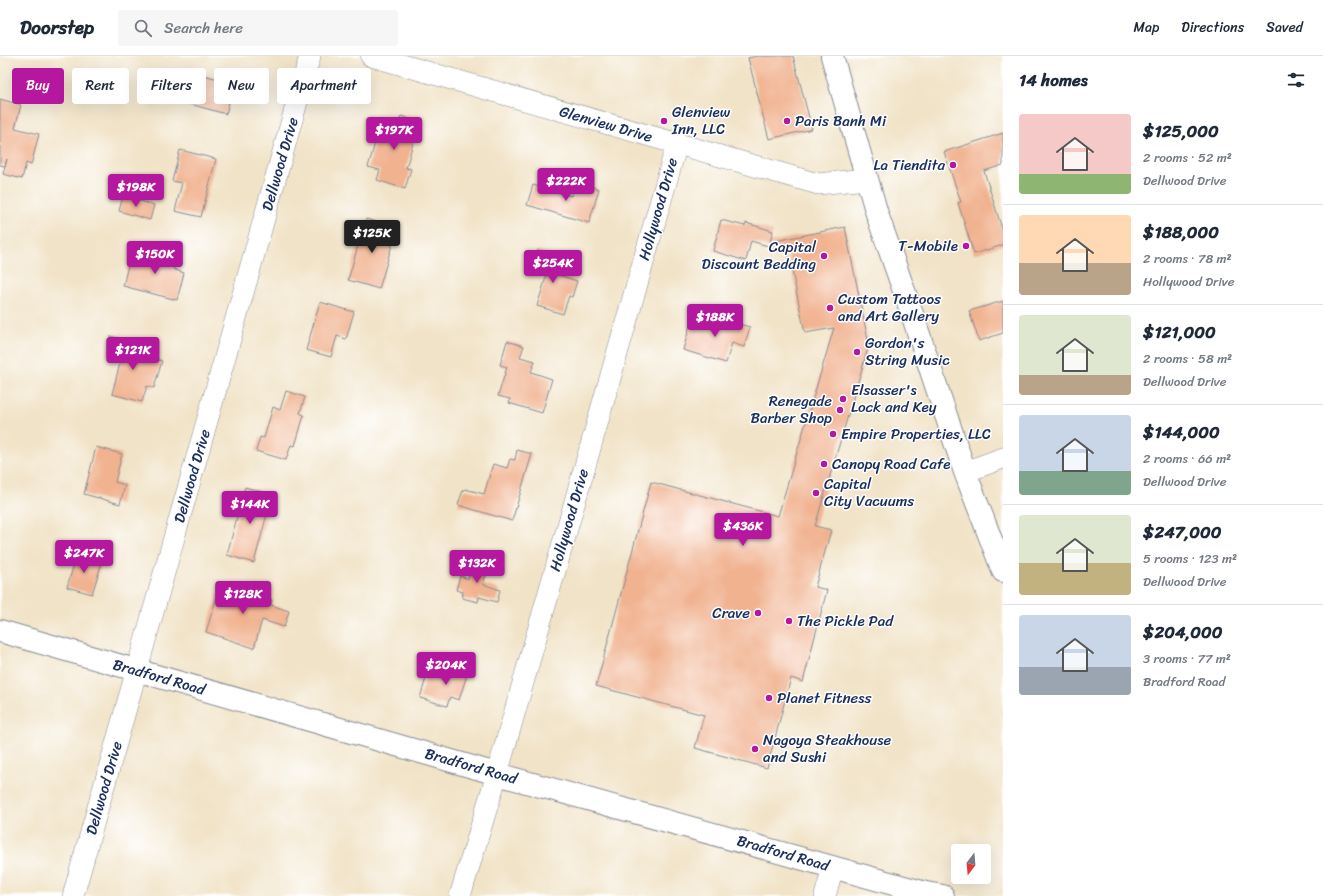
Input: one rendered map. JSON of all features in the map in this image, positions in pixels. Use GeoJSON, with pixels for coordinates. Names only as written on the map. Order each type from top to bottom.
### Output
{"type":"FeatureCollection","features":[{"type":"Feature","properties":{"kind":"street","name":"Dellwood Drive"},"geometry":{"type":"LineString","coordinates":[[74,896],[136,670],[310,56]]}},
{"type":"Feature","properties":{"kind":"street","name":"Glenview Drive"},"geometry":{"type":"LineString","coordinates":[[371,56],[818,184],[866,179]]}},
{"type":"Feature","properties":{"kind":"street"},"geometry":{"type":"LineString","coordinates":[[832,56],[866,179],[965,472],[1003,571]]}},
{"type":"Feature","properties":{"kind":"street","name":"Hollywood Drive"},"geometry":{"type":"LineString","coordinates":[[460,896],[497,774],[677,144]]}},
{"type":"Feature","properties":{"kind":"street"},"geometry":{"type":"LineString","coordinates":[[965,472],[1003,458]]}},
{"type":"Feature","properties":{"kind":"street","name":"Bradford Road"},"geometry":{"type":"LineString","coordinates":[[0,631],[497,774],[943,896]]}},
{"type":"Feature","properties":{"kind":"street"},"geometry":{"type":"LineString","coordinates":[[825,896],[833,867]]}},
{"type":"Feature","properties":{"kind":"building"},"geometry":{"type":"Polygon","coordinates":[[[757,56],[793,56],[812,129],[769,139],[748,58],[757,56]]]}},
{"type":"Feature","properties":{"kind":"building"},"geometry":{"type":"Polygon","coordinates":[[[206,76],[214,78],[214,104],[229,104],[226,114],[190,104],[206,104],[206,76]]]}},
{"type":"Feature","properties":{"kind":"building"},"geometry":{"type":"Polygon","coordinates":[[[0,99],[12,102],[12,104],[21,105],[15,128],[39,134],[31,165],[26,163],[22,179],[3,174],[7,159],[5,166],[0,165],[0,99]]]}},
{"type":"Feature","properties":{"kind":"building"},"geometry":{"type":"Polygon","coordinates":[[[401,116],[419,122],[406,168],[411,169],[405,189],[377,180],[380,170],[368,167],[382,120],[398,125],[401,116]]]}},
{"type":"Feature","properties":{"kind":"building"},"geometry":{"type":"Polygon","coordinates":[[[1003,133],[1003,165],[984,171],[1003,232],[1003,245],[974,254],[958,203],[961,202],[944,152],[1003,133]]]}},
{"type":"Feature","properties":{"kind":"building"},"geometry":{"type":"Polygon","coordinates":[[[180,150],[216,159],[201,217],[175,211],[182,183],[172,181],[180,150]]]}},
{"type":"Feature","properties":{"kind":"building"},"geometry":{"type":"Polygon","coordinates":[[[576,182],[599,189],[589,223],[527,205],[533,185],[571,196],[576,182]]]}},
{"type":"Feature","properties":{"kind":"building"},"geometry":{"type":"Polygon","coordinates":[[[123,196],[154,205],[150,220],[119,211],[123,196]]]}},
{"type":"Feature","properties":{"kind":"building"},"geometry":{"type":"Polygon","coordinates":[[[366,219],[397,228],[379,289],[348,280],[366,219]]]}},
{"type":"Feature","properties":{"kind":"building"},"geometry":{"type":"Polygon","coordinates":[[[721,220],[745,226],[746,223],[773,231],[770,242],[845,227],[869,345],[815,526],[831,530],[815,587],[827,590],[803,682],[791,678],[767,768],[695,748],[704,715],[596,686],[651,482],[778,516],[834,328],[805,333],[788,252],[751,241],[746,261],[713,251],[721,220]]]}},
{"type":"Feature","properties":{"kind":"building"},"geometry":{"type":"Polygon","coordinates":[[[156,248],[177,253],[173,269],[184,273],[177,300],[123,286],[130,257],[151,263],[156,248]]]}},
{"type":"Feature","properties":{"kind":"building"},"geometry":{"type":"Polygon","coordinates":[[[538,250],[558,256],[552,273],[577,281],[572,297],[569,296],[563,314],[537,306],[547,274],[532,270],[538,250]]]}},
{"type":"Feature","properties":{"kind":"building"},"geometry":{"type":"Polygon","coordinates":[[[1003,301],[1003,333],[979,341],[969,311],[1003,301]]]}},
{"type":"Feature","properties":{"kind":"building"},"geometry":{"type":"Polygon","coordinates":[[[320,302],[354,312],[346,339],[337,336],[331,357],[306,350],[320,302]]]}},
{"type":"Feature","properties":{"kind":"building"},"geometry":{"type":"Polygon","coordinates":[[[699,315],[730,325],[731,322],[750,327],[744,347],[732,343],[726,363],[683,350],[690,325],[695,326],[699,315]]]}},
{"type":"Feature","properties":{"kind":"building"},"geometry":{"type":"Polygon","coordinates":[[[111,336],[128,341],[125,351],[162,361],[154,388],[147,386],[142,402],[112,394],[121,359],[106,355],[111,336]]]}},
{"type":"Feature","properties":{"kind":"building"},"geometry":{"type":"Polygon","coordinates":[[[507,341],[524,346],[520,357],[535,361],[531,372],[552,379],[542,413],[509,403],[510,399],[498,396],[507,367],[500,365],[507,341]]]}},
{"type":"Feature","properties":{"kind":"building"},"geometry":{"type":"Polygon","coordinates":[[[286,391],[305,397],[300,413],[304,415],[295,446],[291,445],[286,460],[256,451],[260,437],[264,438],[273,407],[280,410],[286,391]]]}},
{"type":"Feature","properties":{"kind":"building"},"geometry":{"type":"Polygon","coordinates":[[[96,447],[122,454],[115,482],[125,485],[120,504],[84,494],[96,447]]]}},
{"type":"Feature","properties":{"kind":"building"},"geometry":{"type":"Polygon","coordinates":[[[517,450],[532,454],[512,521],[458,505],[463,490],[465,489],[484,494],[493,464],[507,468],[510,459],[515,460],[517,450]]]}},
{"type":"Feature","properties":{"kind":"building"},"geometry":{"type":"Polygon","coordinates":[[[245,487],[272,495],[254,563],[227,555],[245,487]]]}},
{"type":"Feature","properties":{"kind":"building"},"geometry":{"type":"Polygon","coordinates":[[[77,554],[102,562],[92,594],[67,587],[77,554]]]}},
{"type":"Feature","properties":{"kind":"building"},"geometry":{"type":"Polygon","coordinates":[[[474,558],[490,563],[483,584],[500,590],[497,602],[479,597],[478,602],[462,598],[463,592],[456,590],[460,576],[468,579],[474,558]]]}},
{"type":"Feature","properties":{"kind":"building"},"geometry":{"type":"Polygon","coordinates":[[[221,583],[272,600],[271,605],[289,611],[284,627],[262,620],[254,648],[206,632],[221,583]]]}},
{"type":"Feature","properties":{"kind":"building"},"geometry":{"type":"Polygon","coordinates":[[[451,662],[469,668],[459,700],[450,697],[447,706],[420,698],[427,675],[445,680],[451,662]]]}},
{"type":"Feature","properties":{"kind":"place","name":"Glenview Inn, LLC"},"geometry":{"type":"Point","coordinates":[664,121]}},
{"type":"Feature","properties":{"kind":"place","name":"Paris Banh Mi"},"geometry":{"type":"Point","coordinates":[787,121]}},
{"type":"Feature","properties":{"kind":"place","name":"La Tiendita"},"geometry":{"type":"Point","coordinates":[953,165]}},
{"type":"Feature","properties":{"kind":"place","name":"T-Mobile"},"geometry":{"type":"Point","coordinates":[966,246]}},
{"type":"Feature","properties":{"kind":"place","name":"Capital Discount Bedding"},"geometry":{"type":"Point","coordinates":[824,256]}},
{"type":"Feature","properties":{"kind":"place","name":"Custom Tattoos and Art Gallery"},"geometry":{"type":"Point","coordinates":[830,308]}},
{"type":"Feature","properties":{"kind":"place","name":"Gordon's String Music"},"geometry":{"type":"Point","coordinates":[857,352]}},
{"type":"Feature","properties":{"kind":"place","name":"Elsasser's Lock and Key"},"geometry":{"type":"Point","coordinates":[843,399]}},
{"type":"Feature","properties":{"kind":"place","name":"Renegade Barber Shop"},"geometry":{"type":"Point","coordinates":[840,410]}},
{"type":"Feature","properties":{"kind":"place","name":"Empire Properties, LLC"},"geometry":{"type":"Point","coordinates":[833,434]}},
{"type":"Feature","properties":{"kind":"place","name":"Canopy Road Cafe"},"geometry":{"type":"Point","coordinates":[824,464]}},
{"type":"Feature","properties":{"kind":"place","name":"Capital City Vacuums"},"geometry":{"type":"Point","coordinates":[816,493]}},
{"type":"Feature","properties":{"kind":"place","name":"Crave"},"geometry":{"type":"Point","coordinates":[758,613]}},
{"type":"Feature","properties":{"kind":"place","name":"The Pickle Pad"},"geometry":{"type":"Point","coordinates":[789,621]}},
{"type":"Feature","properties":{"kind":"place","name":"Planet Fitness"},"geometry":{"type":"Point","coordinates":[769,698]}},
{"type":"Feature","properties":{"kind":"place","name":"Nagoya Steakhouse and Sushi"},"geometry":{"type":"Point","coordinates":[755,749]}}]}
